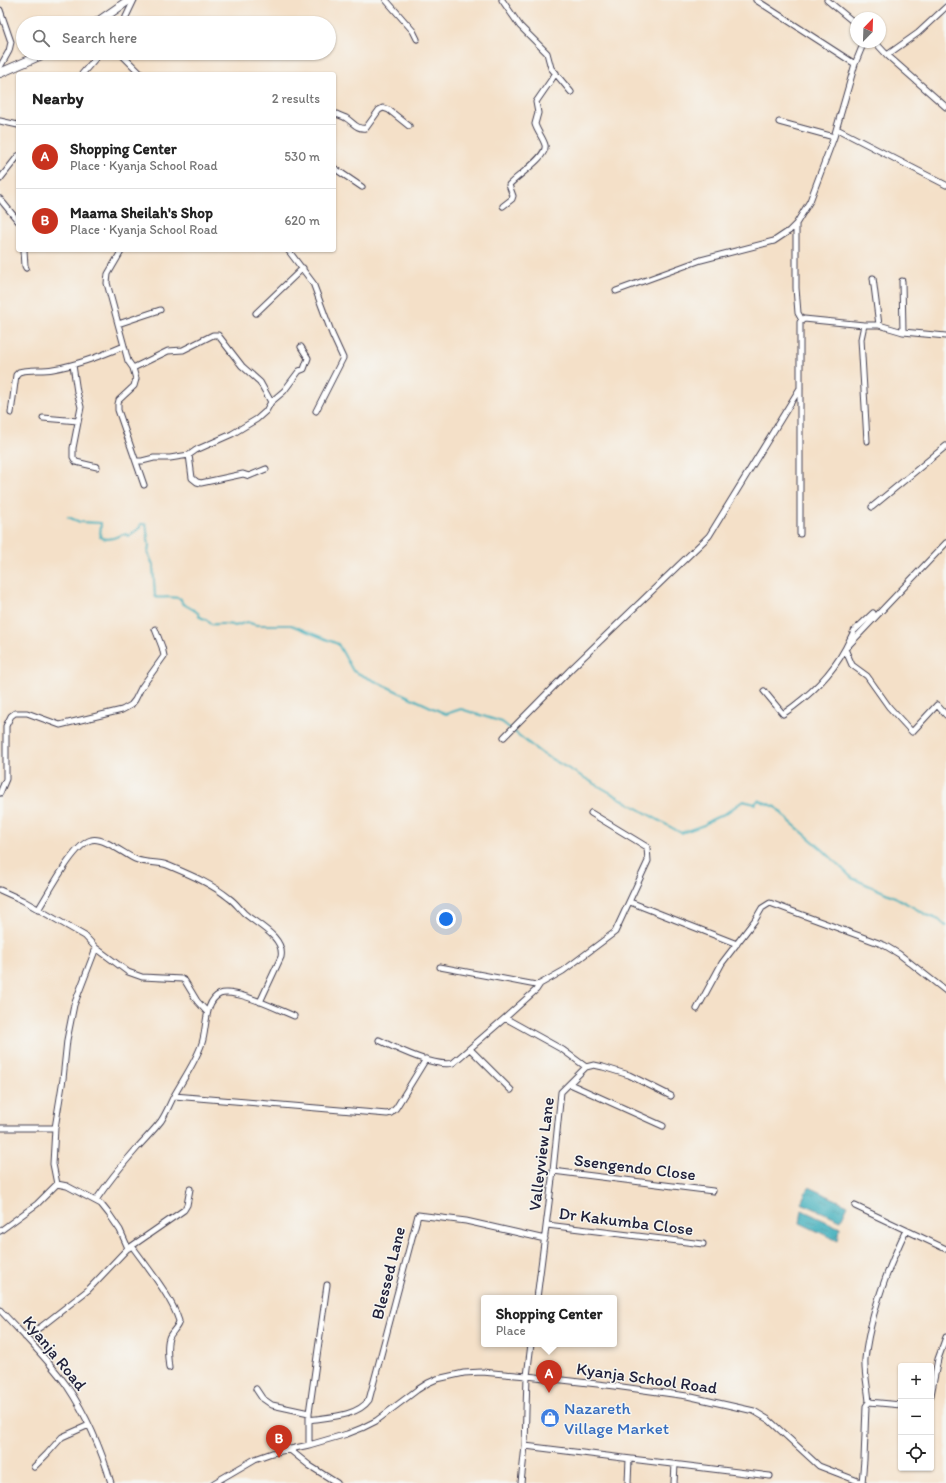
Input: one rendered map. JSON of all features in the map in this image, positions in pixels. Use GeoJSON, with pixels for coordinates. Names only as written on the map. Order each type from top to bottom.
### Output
{"type":"FeatureCollection","features":[{"type":"Feature","properties":{"kind":"main road"},"geometry":{"type":"LineString","coordinates":[[106,16],[129,0]]}},
{"type":"Feature","properties":{"kind":"main road"},"geometry":{"type":"LineString","coordinates":[[0,73],[30,60]]}},
{"type":"Feature","properties":{"kind":"street"},"geometry":{"type":"LineString","coordinates":[[126,16],[134,0]]}},
{"type":"Feature","properties":{"kind":"street"},"geometry":{"type":"LineString","coordinates":[[386,0],[413,31],[417,39]]}},
{"type":"Feature","properties":{"kind":"street"},"geometry":{"type":"LineString","coordinates":[[502,0],[520,26],[547,53],[551,68],[571,92]]}},
{"type":"Feature","properties":{"kind":"street"},"geometry":{"type":"LineString","coordinates":[[756,0],[856,64]]}},
{"type":"Feature","properties":{"kind":"street"},"geometry":{"type":"LineString","coordinates":[[827,0],[850,19]]}},
{"type":"Feature","properties":{"kind":"street"},"geometry":{"type":"LineString","coordinates":[[887,55],[918,33],[946,7]]}},
{"type":"Feature","properties":{"kind":"street"},"geometry":{"type":"LineString","coordinates":[[0,10],[11,42],[9,51],[0,67]]}},
{"type":"Feature","properties":{"kind":"street"},"geometry":{"type":"LineString","coordinates":[[616,291],[701,260],[774,241],[789,231],[796,224],[810,201],[837,129],[862,48]]}},
{"type":"Feature","properties":{"kind":"street"},"geometry":{"type":"LineString","coordinates":[[881,48],[946,107]]}},
{"type":"Feature","properties":{"kind":"street"},"geometry":{"type":"LineString","coordinates":[[84,72],[94,60]]}},
{"type":"Feature","properties":{"kind":"street"},"geometry":{"type":"LineString","coordinates":[[127,60],[139,72]]}},
{"type":"Feature","properties":{"kind":"street"},"geometry":{"type":"LineString","coordinates":[[502,206],[512,199],[513,196],[509,185],[536,161],[545,149],[545,144],[535,124],[538,113],[536,102],[556,73]]}},
{"type":"Feature","properties":{"kind":"street"},"geometry":{"type":"LineString","coordinates":[[336,114],[347,119],[360,129],[363,129],[366,128],[379,110],[383,108],[390,110],[409,126]]}},
{"type":"Feature","properties":{"kind":"street"},"geometry":{"type":"LineString","coordinates":[[0,121],[16,125]]}},
{"type":"Feature","properties":{"kind":"street"},"geometry":{"type":"LineString","coordinates":[[779,122],[834,137]]}},
{"type":"Feature","properties":{"kind":"street"},"geometry":{"type":"LineString","coordinates":[[837,129],[946,185]]}},
{"type":"Feature","properties":{"kind":"street"},"geometry":{"type":"LineString","coordinates":[[0,179],[16,159]]}},
{"type":"Feature","properties":{"kind":"street"},"geometry":{"type":"LineString","coordinates":[[336,169],[362,187]]}},
{"type":"Feature","properties":{"kind":"street"},"geometry":{"type":"LineString","coordinates":[[0,199],[16,219]]}},
{"type":"Feature","properties":{"kind":"street"},"geometry":{"type":"LineString","coordinates":[[796,224],[796,288],[798,313],[802,320]]}},
{"type":"Feature","properties":{"kind":"street"},"geometry":{"type":"LineString","coordinates":[[24,252],[24,266],[26,268]]}},
{"type":"Feature","properties":{"kind":"street"},"geometry":{"type":"LineString","coordinates":[[121,252],[108,274],[107,283],[128,361],[133,368],[136,382],[134,386],[119,400],[117,407],[121,423],[144,484]]}},
{"type":"Feature","properties":{"kind":"street"},"geometry":{"type":"LineString","coordinates":[[290,252],[313,283],[332,334],[343,358],[316,411]]}},
{"type":"Feature","properties":{"kind":"street"},"geometry":{"type":"LineString","coordinates":[[256,313],[303,268]]}},
{"type":"Feature","properties":{"kind":"street"},"geometry":{"type":"LineString","coordinates":[[874,278],[879,325]]}},
{"type":"Feature","properties":{"kind":"street"},"geometry":{"type":"LineString","coordinates":[[902,281],[903,332]]}},
{"type":"Feature","properties":{"kind":"street"},"geometry":{"type":"LineString","coordinates":[[118,324],[160,310]]}},
{"type":"Feature","properties":{"kind":"street"},"geometry":{"type":"LineString","coordinates":[[802,320],[879,325],[903,332],[946,336]]}},
{"type":"Feature","properties":{"kind":"street"},"geometry":{"type":"LineString","coordinates":[[800,534],[799,325],[802,320]]}},
{"type":"Feature","properties":{"kind":"street"},"geometry":{"type":"LineString","coordinates":[[864,325],[861,339],[867,441]]}},
{"type":"Feature","properties":{"kind":"street"},"geometry":{"type":"LineString","coordinates":[[133,368],[168,351],[183,350],[216,335],[220,336],[242,366],[260,382],[271,402]]}},
{"type":"Feature","properties":{"kind":"street"},"geometry":{"type":"LineString","coordinates":[[11,413],[18,373],[23,371],[51,369],[73,365],[100,357],[124,346]]}},
{"type":"Feature","properties":{"kind":"street"},"geometry":{"type":"LineString","coordinates":[[136,461],[189,455],[196,450],[232,434],[257,419],[266,410],[271,402],[278,397],[299,371],[305,367],[308,358],[301,347]]}},
{"type":"Feature","properties":{"kind":"street"},"geometry":{"type":"LineString","coordinates":[[73,365],[81,407],[73,448],[74,460],[79,463],[97,467]]}},
{"type":"Feature","properties":{"kind":"street"},"geometry":{"type":"LineString","coordinates":[[504,736],[709,536],[800,388]]}},
{"type":"Feature","properties":{"kind":"street"},"geometry":{"type":"LineString","coordinates":[[43,418],[78,421]]}},
{"type":"Feature","properties":{"kind":"street"},"geometry":{"type":"LineString","coordinates":[[872,507],[946,446]]}},
{"type":"Feature","properties":{"kind":"street"},"geometry":{"type":"LineString","coordinates":[[189,455],[192,478],[201,483],[243,474],[249,476],[266,468]]}},
{"type":"Feature","properties":{"kind":"street"},"geometry":{"type":"LineString","coordinates":[[845,648],[946,543]]}},
{"type":"Feature","properties":{"kind":"street"},"geometry":{"type":"LineString","coordinates":[[764,691],[783,714],[807,695],[838,662],[854,631],[872,613]]}},
{"type":"Feature","properties":{"kind":"street"},"geometry":{"type":"LineString","coordinates":[[0,793],[6,779],[5,738],[6,726],[11,716],[15,713],[27,713],[60,725],[127,708],[135,700],[141,688],[164,656],[155,630]]}},
{"type":"Feature","properties":{"kind":"street"},"geometry":{"type":"LineString","coordinates":[[845,648],[852,666],[866,676],[889,707],[912,732],[937,705],[946,715]]}},
{"type":"Feature","properties":{"kind":"street"},"geometry":{"type":"LineString","coordinates":[[440,967],[536,985],[563,972],[615,932],[648,861],[647,847],[591,813]]}},
{"type":"Feature","properties":{"kind":"street"},"geometry":{"type":"LineString","coordinates":[[38,910],[70,859],[82,845],[90,840],[97,839],[103,841],[125,854],[141,861],[166,865],[204,882],[222,893],[233,901],[244,913],[261,925],[279,944],[282,950],[281,957],[260,1002]]}},
{"type":"Feature","properties":{"kind":"street"},"geometry":{"type":"LineString","coordinates":[[0,890],[85,936],[96,948],[128,972],[138,976],[182,979],[197,1001],[207,1012]]}},
{"type":"Feature","properties":{"kind":"street"},"geometry":{"type":"LineString","coordinates":[[630,902],[737,944]]}},
{"type":"Feature","properties":{"kind":"street"},"geometry":{"type":"LineString","coordinates":[[698,1009],[722,963],[755,920],[762,908],[770,903],[884,945],[899,954],[946,991]]}},
{"type":"Feature","properties":{"kind":"street"},"geometry":{"type":"LineString","coordinates":[[57,1184],[53,1164],[55,1128],[63,1079],[67,1040],[74,1005],[96,948]]}},
{"type":"Feature","properties":{"kind":"street"},"geometry":{"type":"LineString","coordinates":[[379,1040],[398,1050],[426,1059],[448,1064],[453,1063],[536,990],[540,984]]}},
{"type":"Feature","properties":{"kind":"street"},"geometry":{"type":"LineString","coordinates":[[96,1200],[116,1173],[161,1121],[202,1043],[206,1027],[207,1012],[215,998],[220,994],[234,994],[260,1002],[294,1016]]}},
{"type":"Feature","properties":{"kind":"street"},"geometry":{"type":"LineString","coordinates":[[505,1018],[563,1050],[586,1067],[598,1066],[629,1075],[671,1096]]}},
{"type":"Feature","properties":{"kind":"street"},"geometry":{"type":"LineString","coordinates":[[470,1049],[511,1090]]}},
{"type":"Feature","properties":{"kind":"street"},"geometry":{"type":"LineString","coordinates":[[174,1096],[387,1114],[391,1113],[396,1108],[426,1059]]}},
{"type":"Feature","properties":{"kind":"street","name":"Valleyview Lane"},"geometry":{"type":"LineString","coordinates":[[537,1295],[547,1225],[561,1092],[586,1067]]}},
{"type":"Feature","properties":{"kind":"street"},"geometry":{"type":"LineString","coordinates":[[570,1084],[663,1126]]}},
{"type":"Feature","properties":{"kind":"street"},"geometry":{"type":"LineString","coordinates":[[0,1128],[55,1128]]}},
{"type":"Feature","properties":{"kind":"street","name":"Ssengendo Close"},"geometry":{"type":"LineString","coordinates":[[553,1171],[713,1191]]}},
{"type":"Feature","properties":{"kind":"street"},"geometry":{"type":"LineString","coordinates":[[57,1184],[67,1186],[96,1200],[104,1206],[130,1247],[148,1267],[168,1299],[179,1321],[169,1338],[169,1368]]}},
{"type":"Feature","properties":{"kind":"street"},"geometry":{"type":"LineString","coordinates":[[0,1231],[37,1204],[57,1184]]}},
{"type":"Feature","properties":{"kind":"street"},"geometry":{"type":"LineString","coordinates":[[25,1337],[48,1322],[88,1290],[130,1247],[184,1210],[190,1189]]}},
{"type":"Feature","properties":{"kind":"street"},"geometry":{"type":"LineString","coordinates":[[855,1206],[946,1249]]}},
{"type":"Feature","properties":{"kind":"street","name":"Blessed Lane"},"geometry":{"type":"LineString","coordinates":[[309,1420],[351,1412],[364,1406],[369,1400],[418,1215],[466,1222],[545,1238]]}},
{"type":"Feature","properties":{"kind":"street","name":"Dr Kakumba Close"},"geometry":{"type":"LineString","coordinates":[[547,1225],[703,1244]]}},
{"type":"Feature","properties":{"kind":"street"},"geometry":{"type":"LineString","coordinates":[[862,1483],[866,1406],[869,1402],[865,1360],[873,1317],[894,1256],[906,1230]]}},
{"type":"Feature","properties":{"kind":"street"},"geometry":{"type":"LineString","coordinates":[[309,1445],[309,1413],[327,1285]]}},
{"type":"Feature","properties":{"kind":"street","name":"Kyanja Road"},"geometry":{"type":"LineString","coordinates":[[0,1310],[39,1351],[66,1386],[89,1425],[99,1446],[111,1483]]}},
{"type":"Feature","properties":{"kind":"street"},"geometry":{"type":"LineString","coordinates":[[934,1380],[938,1359],[946,1337]]}},
{"type":"Feature","properties":{"kind":"street"},"geometry":{"type":"LineString","coordinates":[[521,1483],[525,1446],[527,1376],[531,1347]]}},
{"type":"Feature","properties":{"kind":"street","name":"Kyanja School Road"},"geometry":{"type":"LineString","coordinates":[[214,1483],[255,1459],[272,1453],[309,1445],[347,1434],[376,1421],[417,1390],[437,1379],[464,1373],[482,1372],[615,1386],[673,1394],[754,1411],[769,1420],[819,1466],[862,1483]]}},
{"type":"Feature","properties":{"kind":"street"},"geometry":{"type":"LineString","coordinates":[[256,1389],[262,1398],[272,1405],[309,1413]]}},
{"type":"Feature","properties":{"kind":"street"},"geometry":{"type":"LineString","coordinates":[[869,1402],[898,1405]]}},
{"type":"Feature","properties":{"kind":"street"},"geometry":{"type":"LineString","coordinates":[[34,1467],[62,1437],[89,1425]]}},
{"type":"Feature","properties":{"kind":"street"},"geometry":{"type":"LineString","coordinates":[[525,1446],[770,1476]]}},
{"type":"Feature","properties":{"kind":"street"},"geometry":{"type":"LineString","coordinates":[[289,1449],[310,1466],[337,1483]]}},
{"type":"Feature","properties":{"kind":"street"},"geometry":{"type":"LineString","coordinates":[[628,1483],[629,1459]]}},
{"type":"Feature","properties":{"kind":"street"},"geometry":{"type":"LineString","coordinates":[[674,1483],[675,1464]]}},
{"type":"Feature","properties":{"kind":"water"},"geometry":{"type":"Polygon","coordinates":[[[808,1187],[848,1205],[841,1220],[801,1203],[808,1187]]]}},
{"type":"Feature","properties":{"kind":"water"},"geometry":{"type":"Polygon","coordinates":[[[802,1210],[840,1228],[838,1241],[800,1223],[802,1210]]]}},
{"type":"Feature","properties":{"kind":"waterway"},"geometry":{"type":"LineString","coordinates":[[68,517],[80,522],[101,523],[100,537],[106,539],[125,534],[130,536],[139,529],[141,524],[146,524],[149,546],[148,553],[153,565],[155,597],[175,597],[181,599],[182,603],[198,613],[200,617],[207,620],[211,624],[226,624],[235,626],[247,622],[256,625],[291,625],[338,644],[353,671],[446,714],[461,709],[502,722],[541,753],[681,833],[704,825],[726,813],[743,801],[755,804],[758,800],[776,807],[787,819],[822,849],[852,878],[895,897],[939,920],[946,926]]}},
{"type":"Feature","properties":{"kind":"place","name":"Shopping Center"},"geometry":{"type":"Point","coordinates":[549,1393]}},
{"type":"Feature","properties":{"kind":"place","name":"Nazareth Village Market"},"geometry":{"type":"Point","coordinates":[550,1418]}},
{"type":"Feature","properties":{"kind":"place","name":"Maama Sheilah's Shop"},"geometry":{"type":"Point","coordinates":[279,1458]}}]}
